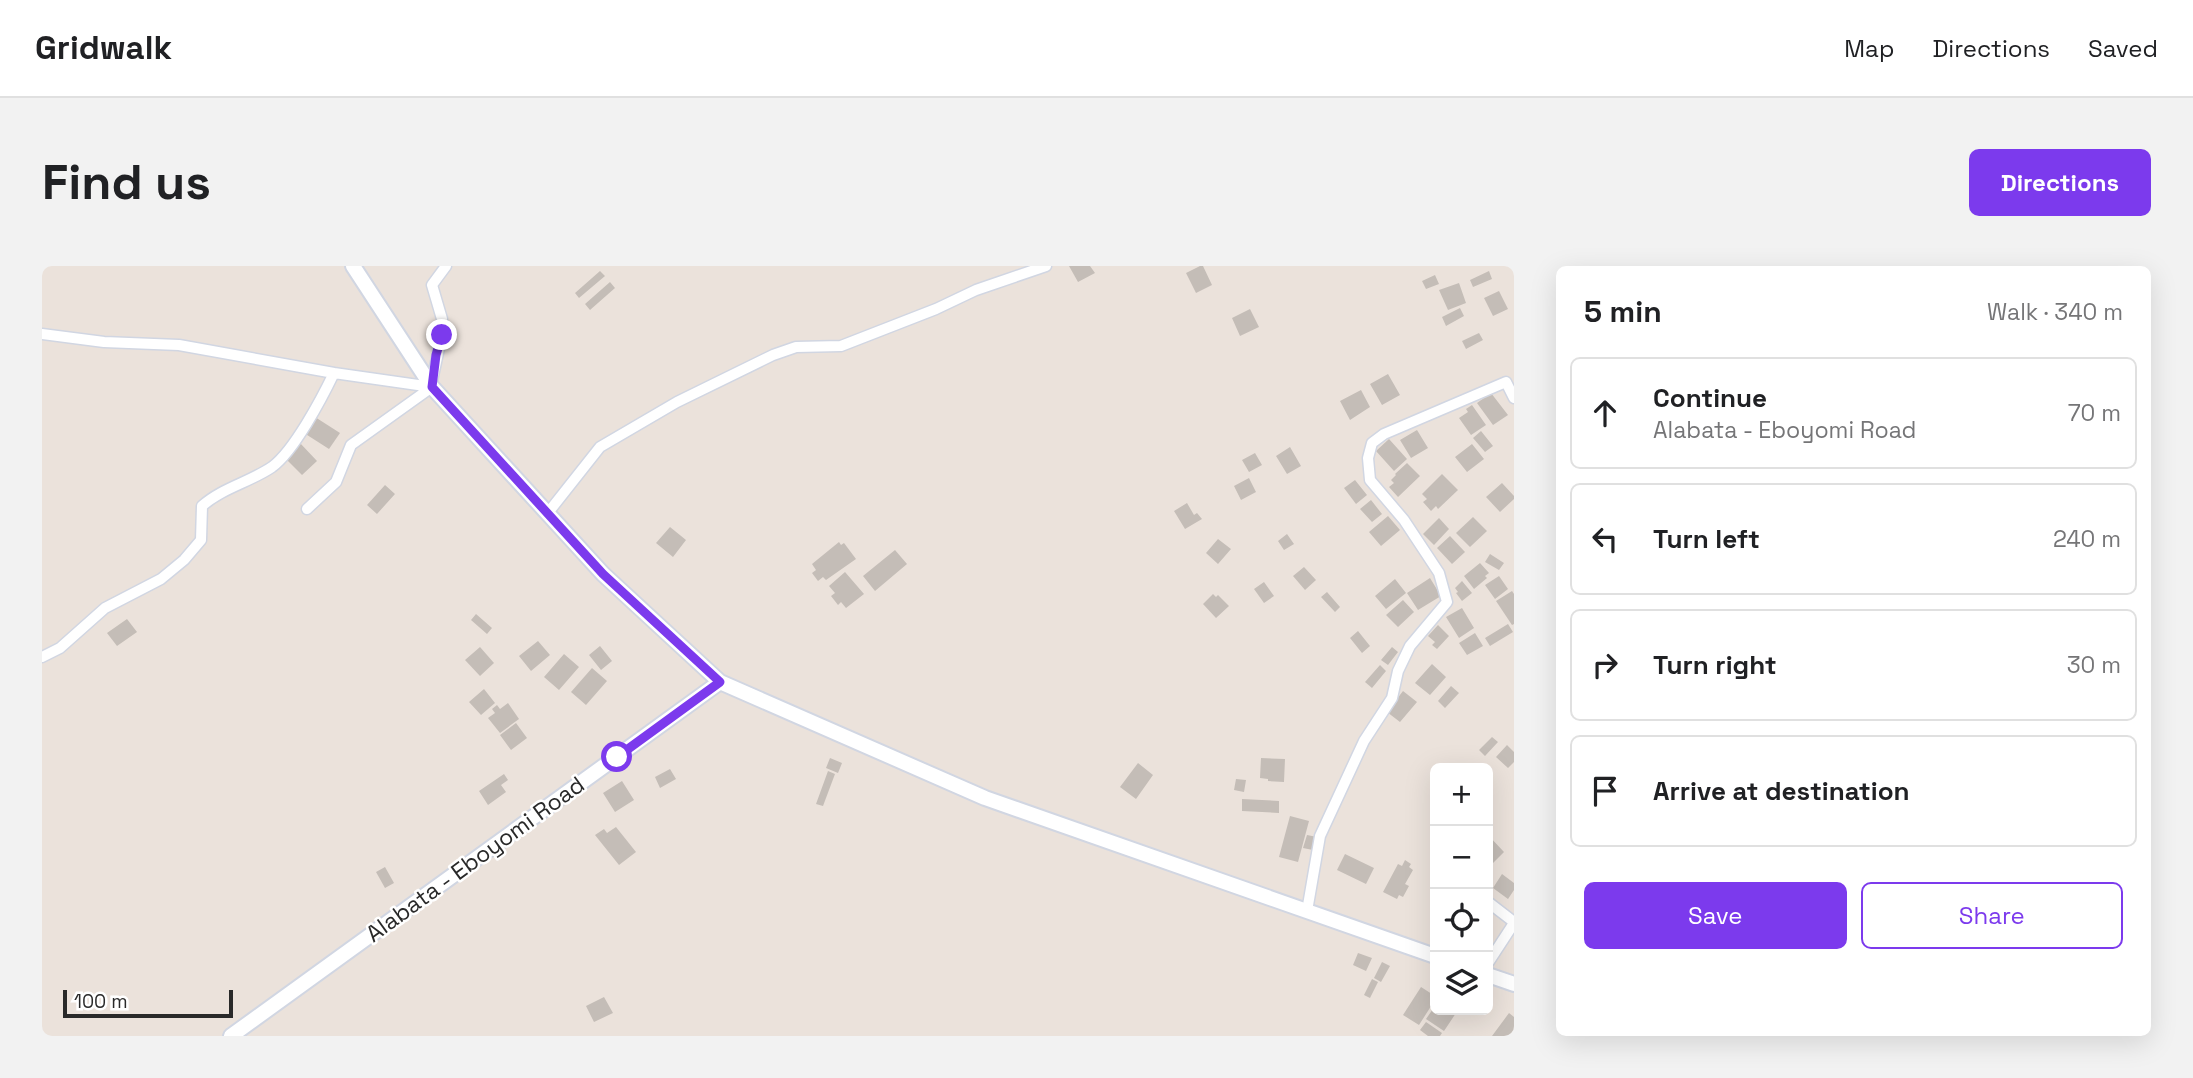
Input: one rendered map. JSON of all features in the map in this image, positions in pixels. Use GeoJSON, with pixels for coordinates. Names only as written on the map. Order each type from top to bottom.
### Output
{"type":"FeatureCollection","features":[{"type":"Feature","properties":{"kind":"main road"},"geometry":{"type":"LineString","coordinates":[[353,266],[431,386],[603,574],[720,682],[985,798],[1430,954]]}},
{"type":"Feature","properties":{"kind":"main road","name":"Alabata - Eboyomi Road"},"geometry":{"type":"LineString","coordinates":[[230,1036],[720,682]]}},
{"type":"Feature","properties":{"kind":"main road"},"geometry":{"type":"LineString","coordinates":[[1493,977],[1514,984]]}},
{"type":"Feature","properties":{"kind":"street"},"geometry":{"type":"LineString","coordinates":[[307,509],[336,482],[351,445],[431,386],[442,335],[442,319],[432,285],[446,266]]}},
{"type":"Feature","properties":{"kind":"street"},"geometry":{"type":"LineString","coordinates":[[547,514],[600,447],[677,402],[796,346],[841,346],[936,309],[976,290],[1046,266]]}},
{"type":"Feature","properties":{"kind":"street"},"geometry":{"type":"LineString","coordinates":[[42,334],[104,342],[180,345],[334,373],[431,386]]}},
{"type":"Feature","properties":{"kind":"street"},"geometry":{"type":"LineString","coordinates":[[42,657],[60,648],[105,608],[161,579],[184,560],[201,540],[202,506],[212,496],[243,484],[275,465],[318,406],[334,373]]}},
{"type":"Feature","properties":{"kind":"street"},"geometry":{"type":"LineString","coordinates":[[1307,911],[1320,835],[1364,741],[1392,698],[1398,671],[1410,646],[1447,602],[1439,573],[1404,520],[1370,480],[1368,458],[1372,443],[1384,433],[1506,382],[1514,398]]}},
{"type":"Feature","properties":{"kind":"street"},"geometry":{"type":"LineString","coordinates":[[1493,906],[1514,923],[1493,955]]}},
{"type":"Feature","properties":{"kind":"building"},"geometry":{"type":"Polygon","coordinates":[[[1069,266],[1090,266],[1095,273],[1078,282],[1069,266]]]}},
{"type":"Feature","properties":{"kind":"building"},"geometry":{"type":"Polygon","coordinates":[[[1203,266],[1212,285],[1196,293],[1186,273],[1203,266]]]}},
{"type":"Feature","properties":{"kind":"building"},"geometry":{"type":"Polygon","coordinates":[[[600,271],[605,276],[579,298],[575,293],[600,271]]]}},
{"type":"Feature","properties":{"kind":"building"},"geometry":{"type":"Polygon","coordinates":[[[1489,271],[1492,279],[1473,287],[1470,280],[1489,271]]]}},
{"type":"Feature","properties":{"kind":"building"},"geometry":{"type":"Polygon","coordinates":[[[1435,275],[1439,284],[1426,289],[1422,281],[1435,275]]]}},
{"type":"Feature","properties":{"kind":"building"},"geometry":{"type":"Polygon","coordinates":[[[610,282],[615,288],[590,310],[585,304],[610,282]]]}},
{"type":"Feature","properties":{"kind":"building"},"geometry":{"type":"Polygon","coordinates":[[[1459,283],[1466,303],[1448,310],[1439,290],[1459,283]]]}},
{"type":"Feature","properties":{"kind":"building"},"geometry":{"type":"Polygon","coordinates":[[[1499,291],[1508,309],[1493,316],[1484,298],[1499,291]]]}},
{"type":"Feature","properties":{"kind":"building"},"geometry":{"type":"Polygon","coordinates":[[[1460,308],[1464,316],[1446,326],[1442,317],[1460,308]]]}},
{"type":"Feature","properties":{"kind":"building"},"geometry":{"type":"Polygon","coordinates":[[[1250,309],[1259,327],[1240,336],[1232,318],[1250,309]]]}},
{"type":"Feature","properties":{"kind":"building"},"geometry":{"type":"Polygon","coordinates":[[[1479,333],[1483,340],[1466,349],[1462,341],[1479,333]]]}},
{"type":"Feature","properties":{"kind":"building"},"geometry":{"type":"Polygon","coordinates":[[[1388,374],[1400,395],[1382,405],[1370,384],[1388,374]]]}},
{"type":"Feature","properties":{"kind":"building"},"geometry":{"type":"Polygon","coordinates":[[[1361,390],[1370,407],[1350,420],[1340,401],[1361,390]]]}},
{"type":"Feature","properties":{"kind":"building"},"geometry":{"type":"Polygon","coordinates":[[[1491,393],[1508,415],[1493,425],[1477,403],[1491,393]]]}},
{"type":"Feature","properties":{"kind":"building"},"geometry":{"type":"Polygon","coordinates":[[[1472,405],[1486,425],[1471,435],[1459,418],[1468,412],[1466,409],[1472,405]]]}},
{"type":"Feature","properties":{"kind":"building"},"geometry":{"type":"Polygon","coordinates":[[[315,417],[340,433],[329,449],[304,433],[315,417]]]}},
{"type":"Feature","properties":{"kind":"building"},"geometry":{"type":"Polygon","coordinates":[[[1417,430],[1428,448],[1411,458],[1400,440],[1417,430]]]}},
{"type":"Feature","properties":{"kind":"building"},"geometry":{"type":"Polygon","coordinates":[[[1481,431],[1493,446],[1485,452],[1473,438],[1481,431]]]}},
{"type":"Feature","properties":{"kind":"building"},"geometry":{"type":"Polygon","coordinates":[[[1389,439],[1407,459],[1394,471],[1376,451],[1389,439]]]}},
{"type":"Feature","properties":{"kind":"building"},"geometry":{"type":"Polygon","coordinates":[[[300,443],[317,461],[302,475],[285,458],[300,443]]]}},
{"type":"Feature","properties":{"kind":"building"},"geometry":{"type":"Polygon","coordinates":[[[1472,444],[1484,459],[1467,472],[1455,457],[1472,444]]]}},
{"type":"Feature","properties":{"kind":"building"},"geometry":{"type":"Polygon","coordinates":[[[1290,447],[1301,466],[1287,474],[1276,456],[1290,447]]]}},
{"type":"Feature","properties":{"kind":"building"},"geometry":{"type":"Polygon","coordinates":[[[1255,453],[1262,465],[1249,472],[1242,460],[1255,453]]]}},
{"type":"Feature","properties":{"kind":"building"},"geometry":{"type":"Polygon","coordinates":[[[1407,463],[1420,476],[1398,497],[1389,487],[1394,483],[1391,480],[1395,474],[1407,463]]]}},
{"type":"Feature","properties":{"kind":"building"},"geometry":{"type":"Polygon","coordinates":[[[1442,474],[1458,490],[1438,509],[1436,506],[1431,511],[1423,502],[1427,499],[1422,494],[1442,474]]]}},
{"type":"Feature","properties":{"kind":"building"},"geometry":{"type":"Polygon","coordinates":[[[1249,478],[1256,492],[1241,500],[1234,486],[1249,478]]]}},
{"type":"Feature","properties":{"kind":"building"},"geometry":{"type":"Polygon","coordinates":[[[1355,480],[1367,495],[1356,504],[1344,488],[1355,480]]]}},
{"type":"Feature","properties":{"kind":"building"},"geometry":{"type":"Polygon","coordinates":[[[1502,483],[1514,499],[1500,512],[1486,497],[1502,483]]]}},
{"type":"Feature","properties":{"kind":"building"},"geometry":{"type":"Polygon","coordinates":[[[385,485],[395,494],[377,514],[367,505],[385,485]]]}},
{"type":"Feature","properties":{"kind":"building"},"geometry":{"type":"Polygon","coordinates":[[[1371,500],[1382,514],[1372,522],[1360,509],[1371,500]]]}},
{"type":"Feature","properties":{"kind":"building"},"geometry":{"type":"Polygon","coordinates":[[[1187,503],[1194,515],[1197,513],[1202,519],[1185,529],[1174,511],[1187,503]]]}},
{"type":"Feature","properties":{"kind":"building"},"geometry":{"type":"Polygon","coordinates":[[[1388,516],[1400,530],[1381,546],[1369,532],[1388,516]]]}},
{"type":"Feature","properties":{"kind":"building"},"geometry":{"type":"Polygon","coordinates":[[[1473,517],[1487,531],[1470,547],[1456,533],[1473,517]]]}},
{"type":"Feature","properties":{"kind":"building"},"geometry":{"type":"Polygon","coordinates":[[[1439,518],[1449,529],[1434,545],[1423,534],[1439,518]]]}},
{"type":"Feature","properties":{"kind":"building"},"geometry":{"type":"Polygon","coordinates":[[[670,527],[686,540],[673,557],[656,543],[670,527]]]}},
{"type":"Feature","properties":{"kind":"building"},"geometry":{"type":"Polygon","coordinates":[[[1287,534],[1294,544],[1284,550],[1278,541],[1287,534]]]}},
{"type":"Feature","properties":{"kind":"building"},"geometry":{"type":"Polygon","coordinates":[[[1450,536],[1465,552],[1452,564],[1437,548],[1450,536]]]}},
{"type":"Feature","properties":{"kind":"building"},"geometry":{"type":"Polygon","coordinates":[[[1218,539],[1231,549],[1218,564],[1206,553],[1218,539]]]}},
{"type":"Feature","properties":{"kind":"building"},"geometry":{"type":"Polygon","coordinates":[[[839,542],[841,545],[844,543],[856,559],[826,580],[823,577],[818,581],[812,573],[816,570],[812,564],[839,542]]]}},
{"type":"Feature","properties":{"kind":"building"},"geometry":{"type":"Polygon","coordinates":[[[895,550],[907,564],[875,591],[863,576],[895,550]]]}},
{"type":"Feature","properties":{"kind":"building"},"geometry":{"type":"Polygon","coordinates":[[[1490,554],[1504,563],[1499,570],[1485,562],[1490,554]]]}},
{"type":"Feature","properties":{"kind":"building"},"geometry":{"type":"Polygon","coordinates":[[[1480,563],[1489,573],[1474,589],[1464,576],[1480,563]]]}},
{"type":"Feature","properties":{"kind":"building"},"geometry":{"type":"Polygon","coordinates":[[[1304,567],[1316,580],[1305,590],[1293,576],[1304,567]]]}},
{"type":"Feature","properties":{"kind":"building"},"geometry":{"type":"Polygon","coordinates":[[[845,572],[864,594],[846,608],[841,602],[838,605],[831,596],[835,593],[829,586],[845,572]]]}},
{"type":"Feature","properties":{"kind":"building"},"geometry":{"type":"Polygon","coordinates":[[[1499,576],[1508,589],[1495,599],[1485,585],[1499,576]]]}},
{"type":"Feature","properties":{"kind":"building"},"geometry":{"type":"Polygon","coordinates":[[[1430,578],[1441,596],[1418,610],[1407,593],[1430,578]]]}},
{"type":"Feature","properties":{"kind":"building"},"geometry":{"type":"Polygon","coordinates":[[[1395,579],[1406,593],[1386,609],[1375,596],[1395,579]]]}},
{"type":"Feature","properties":{"kind":"building"},"geometry":{"type":"Polygon","coordinates":[[[1462,581],[1472,593],[1462,601],[1455,588],[1462,581]]]}},
{"type":"Feature","properties":{"kind":"building"},"geometry":{"type":"Polygon","coordinates":[[[1264,582],[1274,596],[1264,603],[1254,589],[1264,582]]]}},
{"type":"Feature","properties":{"kind":"building"},"geometry":{"type":"Polygon","coordinates":[[[1512,591],[1514,624],[1512,625],[1496,601],[1512,591]]]}},
{"type":"Feature","properties":{"kind":"building"},"geometry":{"type":"Polygon","coordinates":[[[1327,592],[1340,607],[1335,612],[1321,597],[1327,592]]]}},
{"type":"Feature","properties":{"kind":"building"},"geometry":{"type":"Polygon","coordinates":[[[1213,594],[1216,597],[1218,595],[1229,606],[1216,618],[1203,604],[1213,594]]]}},
{"type":"Feature","properties":{"kind":"building"},"geometry":{"type":"Polygon","coordinates":[[[1403,600],[1414,612],[1398,627],[1386,615],[1403,600]]]}},
{"type":"Feature","properties":{"kind":"building"},"geometry":{"type":"Polygon","coordinates":[[[1462,608],[1474,628],[1459,638],[1446,617],[1462,608]]]}},
{"type":"Feature","properties":{"kind":"building"},"geometry":{"type":"Polygon","coordinates":[[[476,614],[492,628],[487,634],[471,620],[476,614]]]}},
{"type":"Feature","properties":{"kind":"building"},"geometry":{"type":"Polygon","coordinates":[[[127,619],[137,632],[117,646],[107,633],[127,619]]]}},
{"type":"Feature","properties":{"kind":"building"},"geometry":{"type":"Polygon","coordinates":[[[1508,624],[1513,632],[1490,646],[1485,638],[1508,624]]]}},
{"type":"Feature","properties":{"kind":"building"},"geometry":{"type":"Polygon","coordinates":[[[1438,625],[1449,636],[1437,649],[1432,645],[1435,642],[1428,636],[1438,625]]]}},
{"type":"Feature","properties":{"kind":"building"},"geometry":{"type":"Polygon","coordinates":[[[1358,631],[1370,646],[1362,653],[1350,638],[1358,631]]]}},
{"type":"Feature","properties":{"kind":"building"},"geometry":{"type":"Polygon","coordinates":[[[1475,633],[1483,646],[1467,655],[1459,643],[1475,633]]]}},
{"type":"Feature","properties":{"kind":"building"},"geometry":{"type":"Polygon","coordinates":[[[538,641],[550,655],[531,671],[519,656],[538,641]]]}},
{"type":"Feature","properties":{"kind":"building"},"geometry":{"type":"Polygon","coordinates":[[[600,646],[612,661],[601,670],[589,655],[600,646]]]}},
{"type":"Feature","properties":{"kind":"building"},"geometry":{"type":"Polygon","coordinates":[[[480,647],[494,663],[480,676],[465,660],[480,647]]]}},
{"type":"Feature","properties":{"kind":"building"},"geometry":{"type":"Polygon","coordinates":[[[1392,647],[1398,652],[1388,665],[1381,660],[1392,647]]]}},
{"type":"Feature","properties":{"kind":"building"},"geometry":{"type":"Polygon","coordinates":[[[564,654],[579,667],[559,690],[544,677],[564,654]]]}},
{"type":"Feature","properties":{"kind":"building"},"geometry":{"type":"Polygon","coordinates":[[[1432,664],[1446,677],[1430,695],[1415,683],[1432,664]]]}},
{"type":"Feature","properties":{"kind":"building"},"geometry":{"type":"Polygon","coordinates":[[[1380,665],[1386,671],[1372,688],[1365,682],[1380,665]]]}},
{"type":"Feature","properties":{"kind":"building"},"geometry":{"type":"Polygon","coordinates":[[[592,668],[607,681],[586,705],[571,692],[592,668]]]}},
{"type":"Feature","properties":{"kind":"building"},"geometry":{"type":"Polygon","coordinates":[[[1451,686],[1459,693],[1445,708],[1438,701],[1451,686]]]}},
{"type":"Feature","properties":{"kind":"building"},"geometry":{"type":"Polygon","coordinates":[[[484,689],[495,703],[481,715],[469,702],[484,689]]]}},
{"type":"Feature","properties":{"kind":"building"},"geometry":{"type":"Polygon","coordinates":[[[1403,691],[1417,702],[1400,722],[1387,712],[1403,691]]]}},
{"type":"Feature","properties":{"kind":"building"},"geometry":{"type":"Polygon","coordinates":[[[508,703],[519,719],[500,733],[488,718],[495,713],[492,709],[497,705],[500,709],[508,703]]]}},
{"type":"Feature","properties":{"kind":"building"},"geometry":{"type":"Polygon","coordinates":[[[516,723],[527,738],[511,750],[500,735],[516,723]]]}},
{"type":"Feature","properties":{"kind":"building"},"geometry":{"type":"Polygon","coordinates":[[[1492,737],[1498,742],[1485,756],[1479,750],[1492,737]]]}},
{"type":"Feature","properties":{"kind":"building"},"geometry":{"type":"Polygon","coordinates":[[[1507,745],[1514,752],[1514,762],[1508,768],[1496,757],[1507,745]]]}},
{"type":"Feature","properties":{"kind":"building"},"geometry":{"type":"Polygon","coordinates":[[[830,758],[842,763],[838,773],[826,768],[830,758]]]}},
{"type":"Feature","properties":{"kind":"building"},"geometry":{"type":"Polygon","coordinates":[[[1261,758],[1285,759],[1284,782],[1260,778],[1261,758]]]}},
{"type":"Feature","properties":{"kind":"building"},"geometry":{"type":"Polygon","coordinates":[[[1138,763],[1153,775],[1136,799],[1120,787],[1138,763]]]}},
{"type":"Feature","properties":{"kind":"building"},"geometry":{"type":"Polygon","coordinates":[[[670,769],[676,779],[660,788],[655,777],[670,769]]]}},
{"type":"Feature","properties":{"kind":"building"},"geometry":{"type":"Polygon","coordinates":[[[828,771],[835,774],[823,806],[816,804],[828,771]]]}},
{"type":"Feature","properties":{"kind":"building"},"geometry":{"type":"Polygon","coordinates":[[[504,774],[508,780],[501,785],[506,792],[488,805],[479,791],[504,774]]]}},
{"type":"Feature","properties":{"kind":"building"},"geometry":{"type":"Polygon","coordinates":[[[1236,779],[1246,780],[1244,792],[1234,790],[1236,779]]]}},
{"type":"Feature","properties":{"kind":"building"},"geometry":{"type":"Polygon","coordinates":[[[622,781],[634,800],[615,812],[603,793],[622,781]]]}},
{"type":"Feature","properties":{"kind":"building"},"geometry":{"type":"Polygon","coordinates":[[[1242,799],[1279,801],[1279,813],[1242,811],[1242,799]]]}},
{"type":"Feature","properties":{"kind":"building"},"geometry":{"type":"Polygon","coordinates":[[[1290,816],[1309,821],[1298,862],[1279,857],[1290,816]]]}},
{"type":"Feature","properties":{"kind":"building"},"geometry":{"type":"Polygon","coordinates":[[[616,827],[636,852],[619,865],[595,835],[604,829],[607,833],[616,827]]]}},
{"type":"Feature","properties":{"kind":"building"},"geometry":{"type":"Polygon","coordinates":[[[1307,835],[1317,837],[1313,850],[1303,848],[1307,835]]]}},
{"type":"Feature","properties":{"kind":"building"},"geometry":{"type":"Polygon","coordinates":[[[1493,840],[1504,852],[1493,863],[1493,840]]]}},
{"type":"Feature","properties":{"kind":"building"},"geometry":{"type":"Polygon","coordinates":[[[1345,854],[1374,868],[1366,884],[1337,870],[1345,854]]]}},
{"type":"Feature","properties":{"kind":"building"},"geometry":{"type":"Polygon","coordinates":[[[1405,860],[1411,864],[1409,867],[1413,870],[1405,884],[1409,886],[1403,897],[1399,895],[1397,899],[1383,892],[1398,864],[1402,866],[1405,860]]]}},
{"type":"Feature","properties":{"kind":"building"},"geometry":{"type":"Polygon","coordinates":[[[385,867],[394,883],[385,888],[376,872],[385,867]]]}},
{"type":"Feature","properties":{"kind":"building"},"geometry":{"type":"Polygon","coordinates":[[[1502,874],[1514,883],[1514,890],[1508,899],[1493,888],[1502,874]]]}},
{"type":"Feature","properties":{"kind":"building"},"geometry":{"type":"Polygon","coordinates":[[[1358,953],[1372,958],[1366,971],[1353,965],[1358,953]]]}},
{"type":"Feature","properties":{"kind":"building"},"geometry":{"type":"Polygon","coordinates":[[[1382,962],[1390,966],[1381,982],[1374,978],[1382,962]]]}},
{"type":"Feature","properties":{"kind":"building"},"geometry":{"type":"Polygon","coordinates":[[[1372,979],[1378,982],[1370,998],[1364,995],[1372,979]]]}},
{"type":"Feature","properties":{"kind":"building"},"geometry":{"type":"Polygon","coordinates":[[[1421,987],[1430,993],[1430,1008],[1419,1025],[1403,1015],[1421,987]]]}},
{"type":"Feature","properties":{"kind":"building"},"geometry":{"type":"Polygon","coordinates":[[[604,997],[613,1013],[594,1022],[586,1006],[604,997]]]}},
{"type":"Feature","properties":{"kind":"building"},"geometry":{"type":"Polygon","coordinates":[[[1430,1013],[1455,1015],[1444,1031],[1426,1019],[1430,1013]]]}},
{"type":"Feature","properties":{"kind":"building"},"geometry":{"type":"Polygon","coordinates":[[[1509,1013],[1514,1017],[1514,1036],[1492,1036],[1509,1013]]]}},
{"type":"Feature","properties":{"kind":"building"},"geometry":{"type":"Polygon","coordinates":[[[1426,1022],[1442,1033],[1440,1036],[1428,1036],[1420,1030],[1426,1022]]]}},
{"type":"Feature","properties":{"kind":"route"},"geometry":{"type":"LineString","coordinates":[[442,335],[430,386],[603,574],[720,682],[617,757]]}}]}
